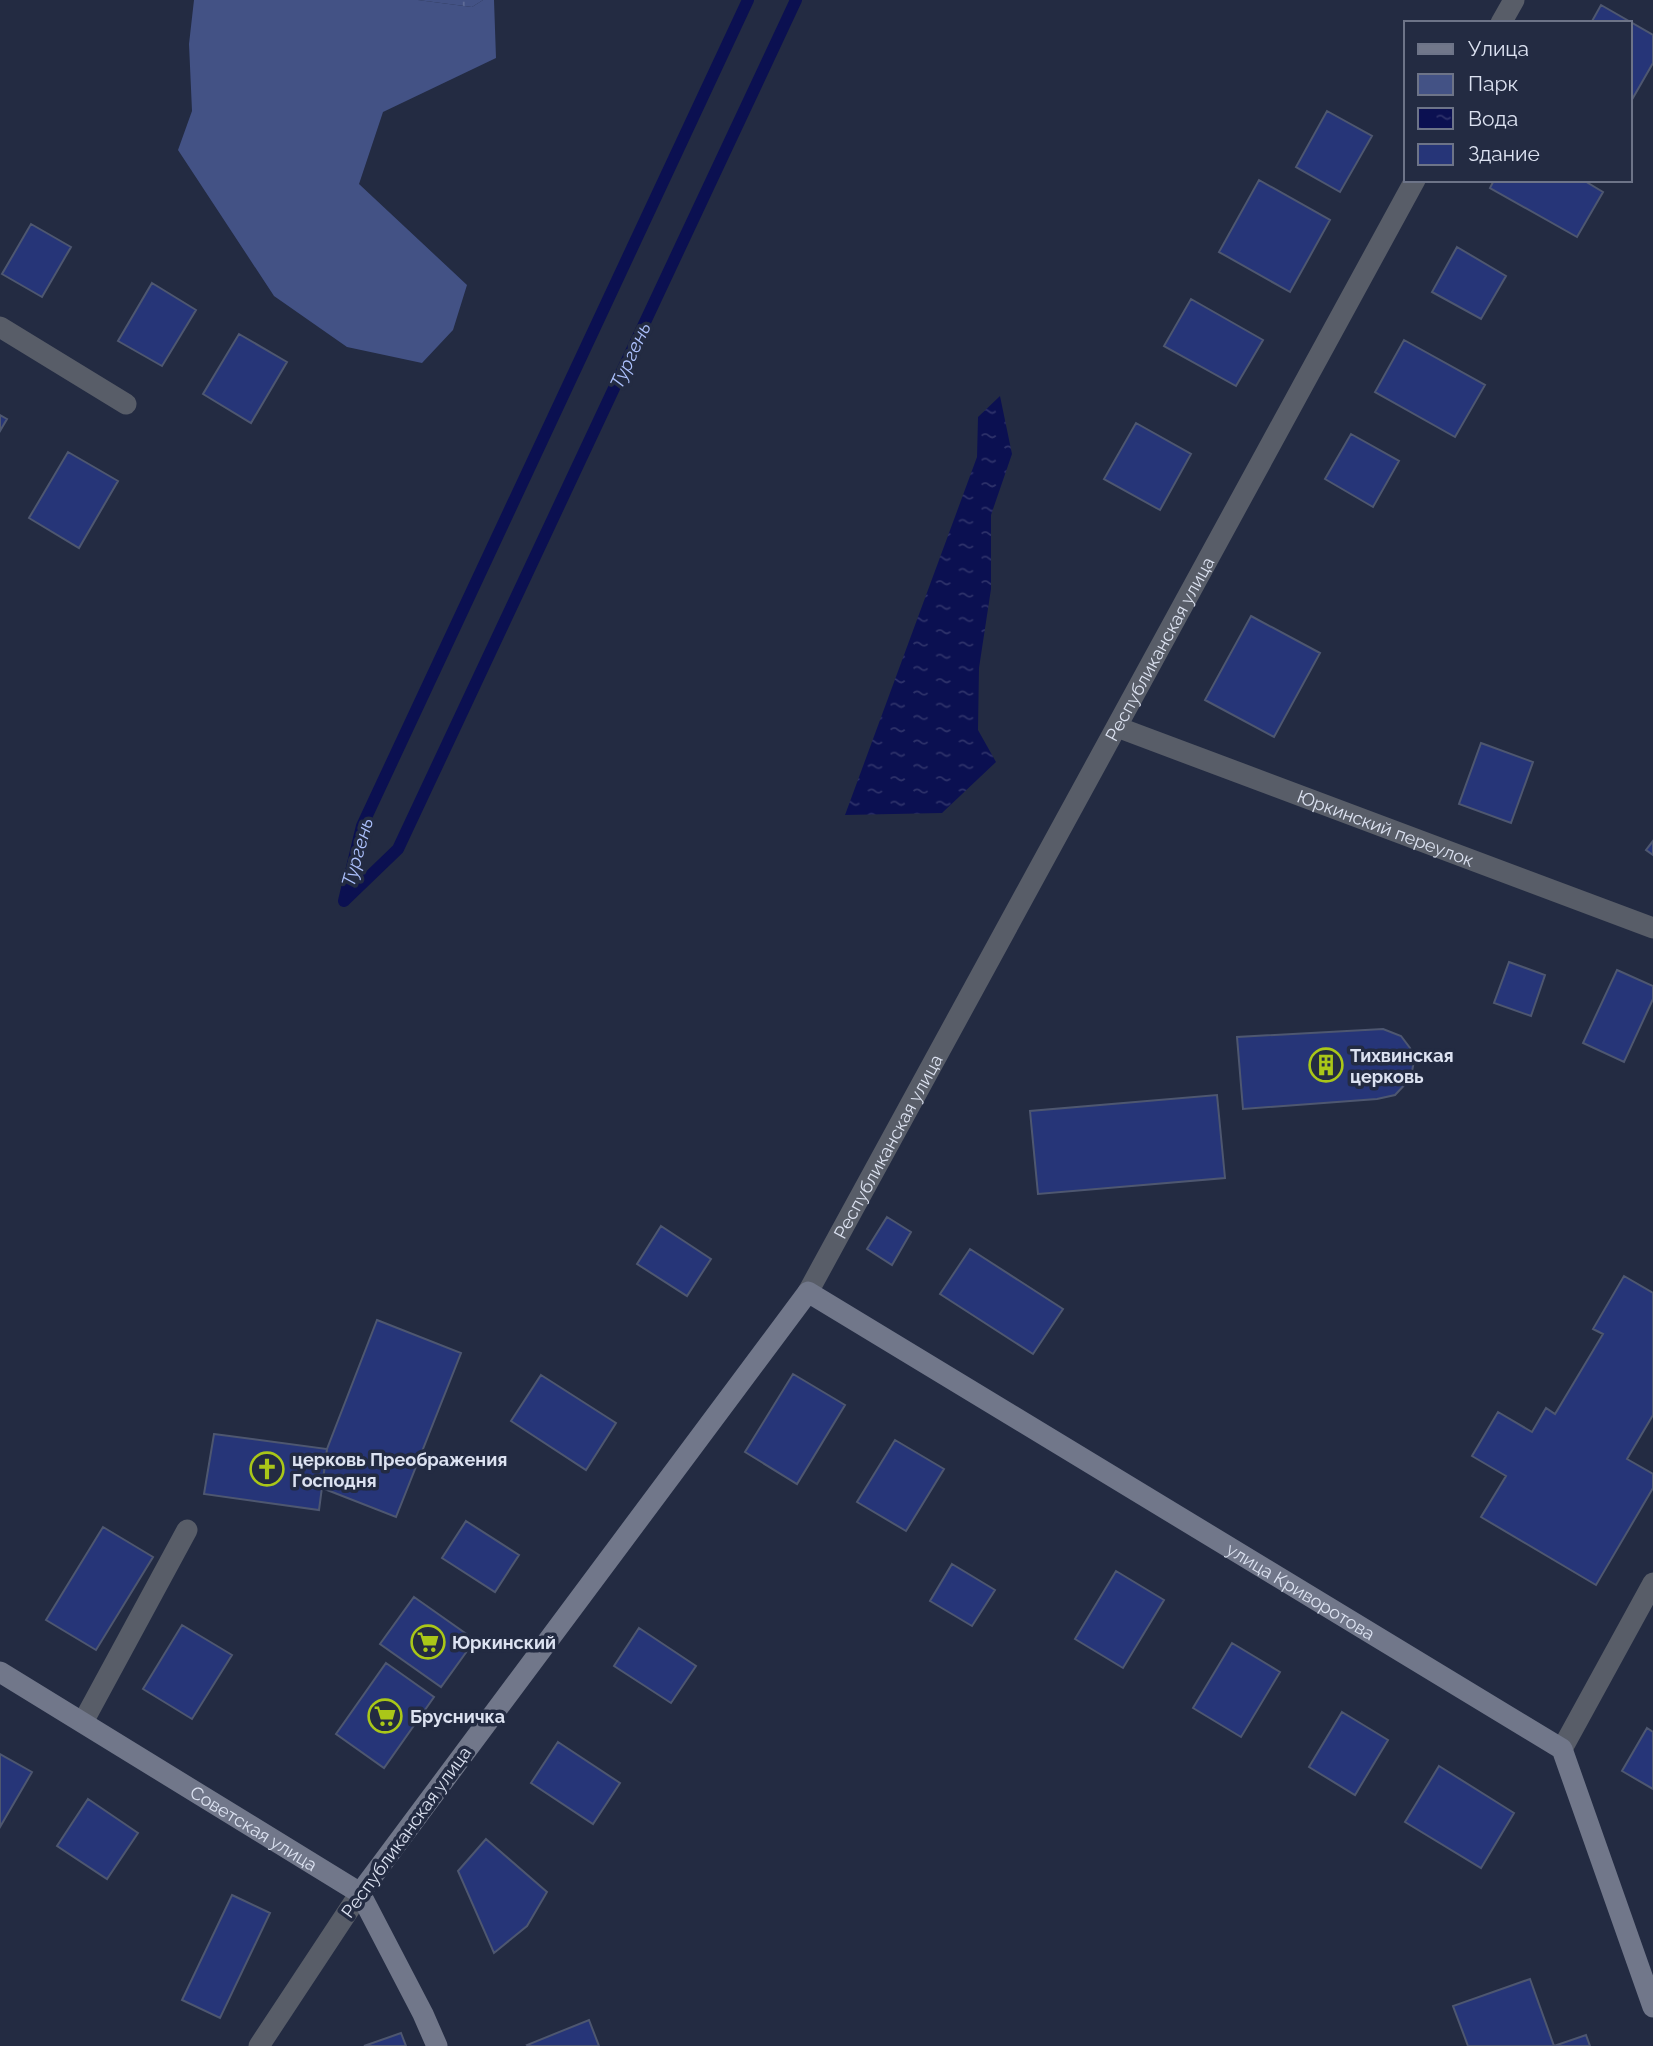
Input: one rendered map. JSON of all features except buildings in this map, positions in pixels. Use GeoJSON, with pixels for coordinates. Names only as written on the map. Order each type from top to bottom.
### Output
{"type":"FeatureCollection","features":[{"type":"Feature","properties":{"kind":"street"},"geometry":{"type":"LineString","coordinates":[[1502,21],[1514,0]]}},
{"type":"Feature","properties":{"kind":"street","name":"Республиканская улица"},"geometry":{"type":"LineString","coordinates":[[259,2046],[360,1893],[808,1292],[1414,182]]}},
{"type":"Feature","properties":{"kind":"street"},"geometry":{"type":"LineString","coordinates":[[0,327],[127,404]]}},
{"type":"Feature","properties":{"kind":"street","name":"Юркинский переулок"},"geometry":{"type":"LineString","coordinates":[[1117,727],[1653,928]]}},
{"type":"Feature","properties":{"kind":"street","name":"улица Криворотова"},"geometry":{"type":"LineString","coordinates":[[808,1292],[1562,1749]]}},
{"type":"Feature","properties":{"kind":"street"},"geometry":{"type":"LineString","coordinates":[[83,1722],[187,1530]]}},
{"type":"Feature","properties":{"kind":"street"},"geometry":{"type":"LineString","coordinates":[[1653,1583],[1562,1749],[1653,2007]]}},
{"type":"Feature","properties":{"kind":"street","name":"Советская улица"},"geometry":{"type":"LineString","coordinates":[[0,1672],[360,1893]]}},
{"type":"Feature","properties":{"kind":"street"},"geometry":{"type":"LineString","coordinates":[[360,1893],[437,2046]]}},
{"type":"Feature","properties":{"kind":"green space"},"geometry":{"type":"Polygon","coordinates":[[[194,0],[418,0],[472,7],[483,0],[494,0],[496,58],[383,112],[359,184],[467,285],[453,330],[422,363],[347,347],[274,296],[178,150],[192,111],[189,44],[194,0]]]}},
{"type":"Feature","properties":{"kind":"green space"},"geometry":{"type":"Polygon","coordinates":[[[418,0],[483,0],[472,7],[418,0]]]}},
{"type":"Feature","properties":{"kind":"water"},"geometry":{"type":"Polygon","coordinates":[[[1000,396],[1012,454],[991,515],[991,589],[979,668],[978,730],[996,762],[942,813],[845,815],[977,457],[978,417],[1000,396]]]}},
{"type":"Feature","properties":{"kind":"waterway","name":"Тургень"},"geometry":{"type":"LineString","coordinates":[[344,901],[362,826],[748,0]]}},
{"type":"Feature","properties":{"kind":"waterway","name":"Тургень"},"geometry":{"type":"LineString","coordinates":[[344,901],[398,849],[796,0]]}},
{"type":"Feature","properties":{"kind":"place","name":"Тихвинская церковь"},"geometry":{"type":"Point","coordinates":[1326,1065]}},
{"type":"Feature","properties":{"kind":"place","name":"церковь Преображения Господня"},"geometry":{"type":"Point","coordinates":[267,1469]}},
{"type":"Feature","properties":{"kind":"place","name":"Юркинский"},"geometry":{"type":"Point","coordinates":[428,1642]}},
{"type":"Feature","properties":{"kind":"place","name":"Брусничка"},"geometry":{"type":"Point","coordinates":[385,1716]}}]}
